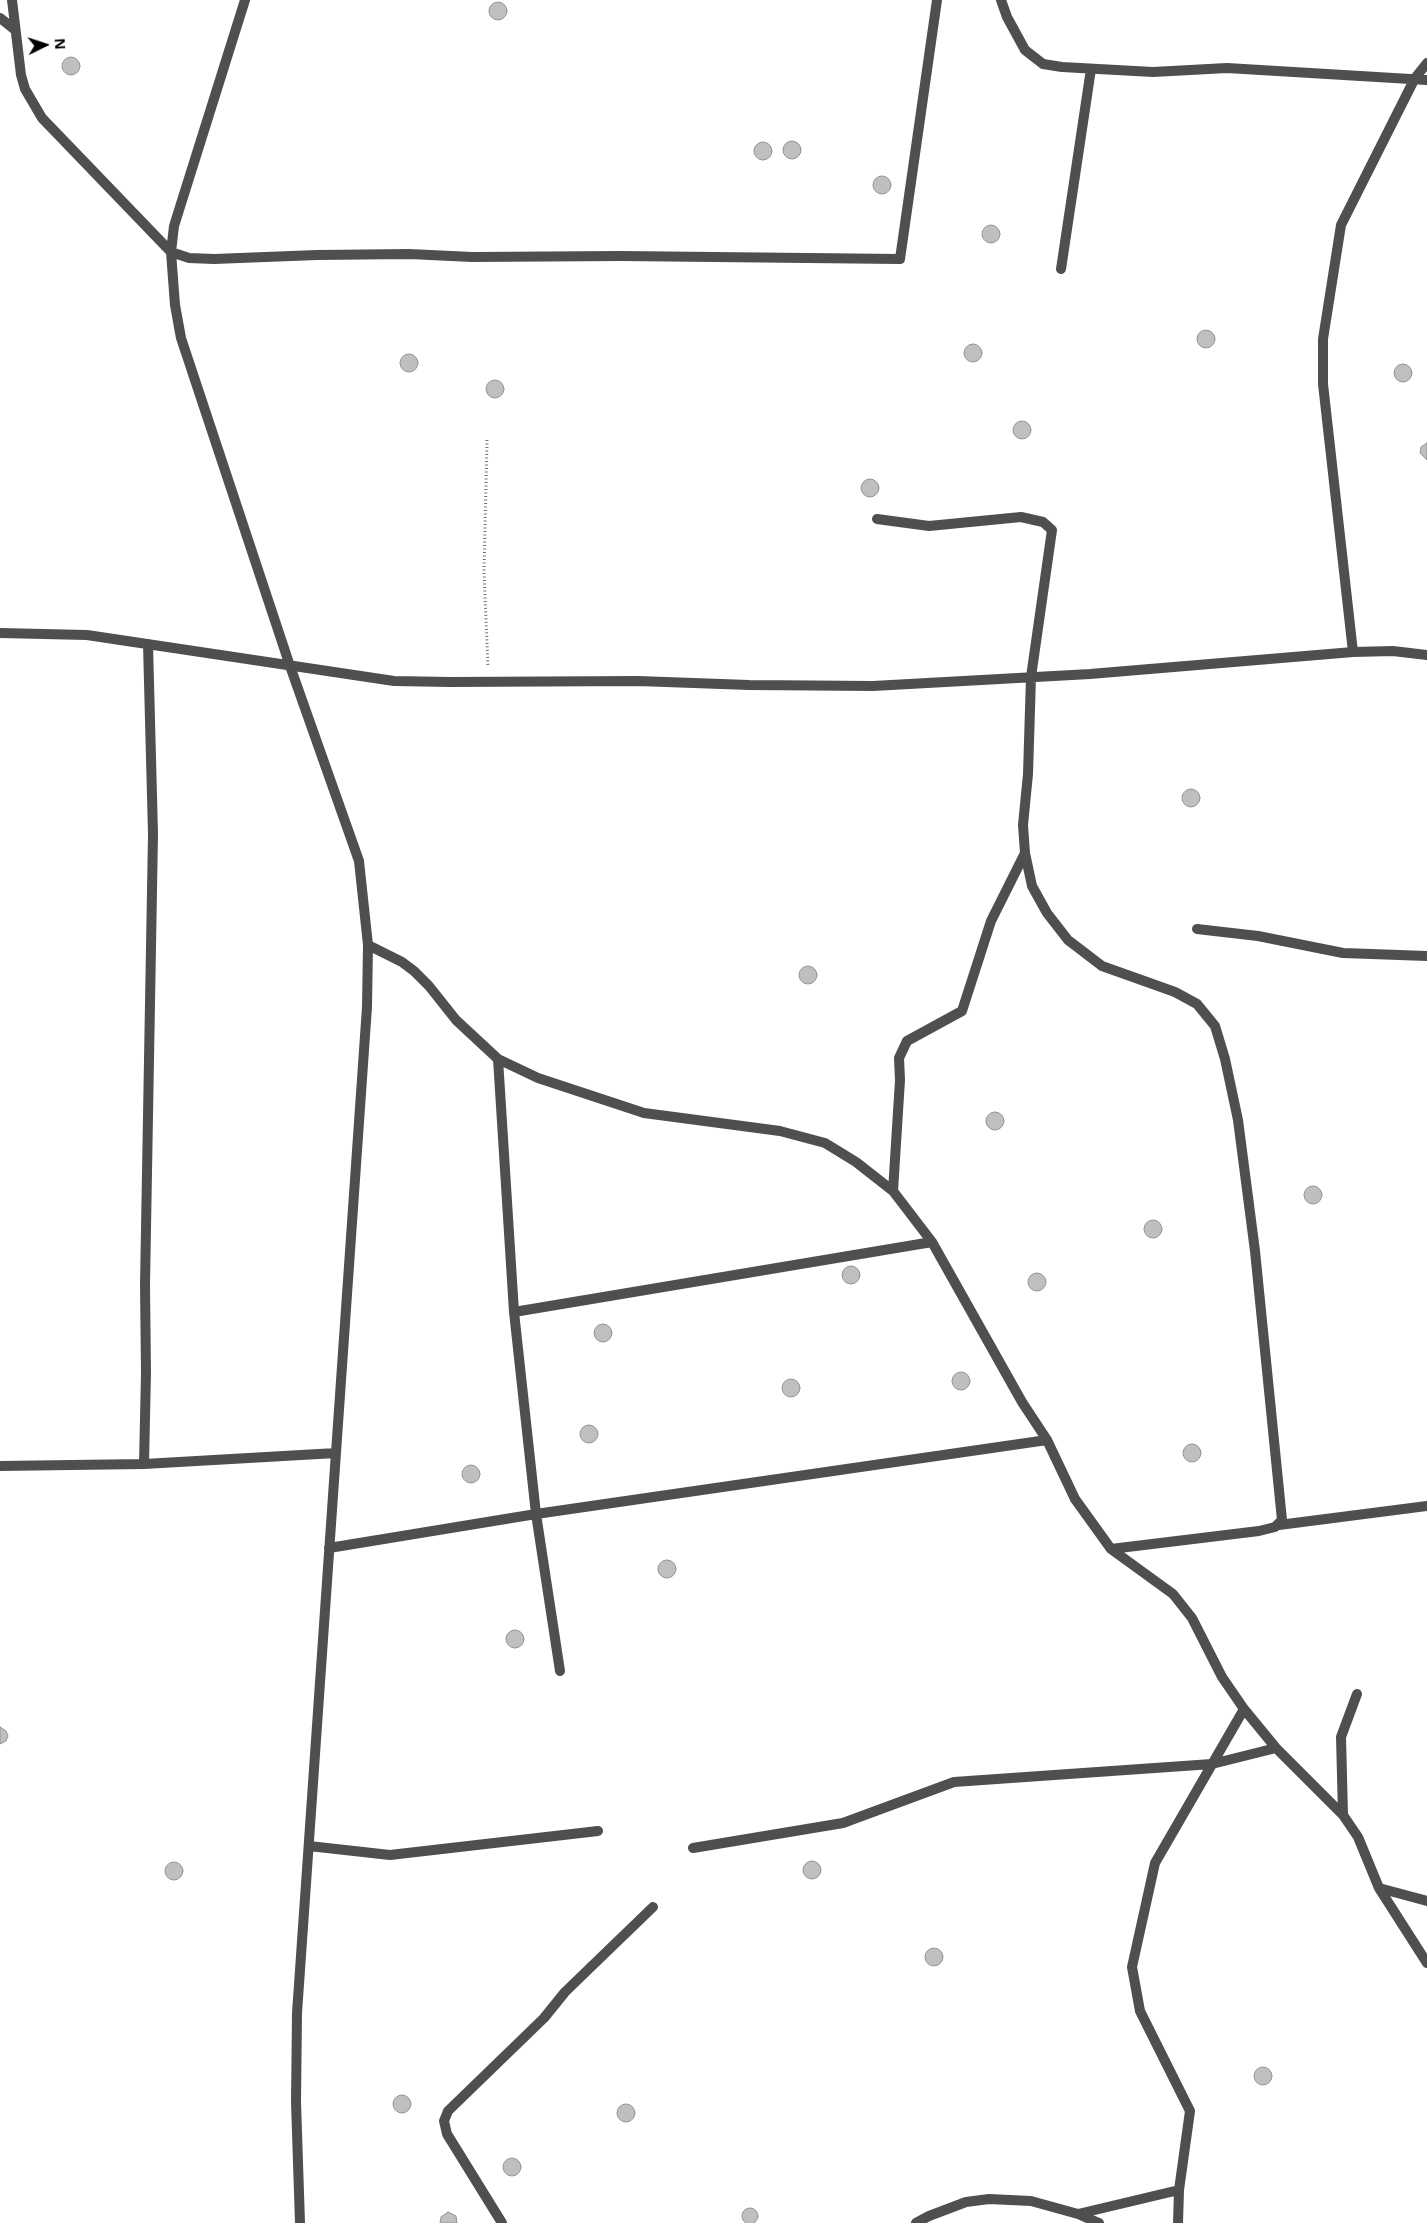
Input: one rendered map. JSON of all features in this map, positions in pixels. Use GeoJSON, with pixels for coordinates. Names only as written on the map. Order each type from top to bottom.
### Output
{"type":"FeatureCollection","features":[{"type":"Feature","properties":{"kind":"street"},"geometry":{"type":"LineString","coordinates":[[12,0],[14,30],[25,89],[42,118],[171,252],[189,258],[214,259],[317,254],[409,254],[472,257],[621,256],[900,259],[937,0]]}},
{"type":"Feature","properties":{"kind":"street"},"geometry":{"type":"LineString","coordinates":[[245,0],[233,43],[215,91],[183,192],[174,226],[171,252],[175,305],[181,338],[290,666],[359,861],[368,946],[366,1016],[297,2013],[296,2102],[300,2223]]}},
{"type":"Feature","properties":{"kind":"street"},"geometry":{"type":"LineString","coordinates":[[1001,0],[1007,17],[1025,50],[1043,64],[1091,69],[1153,72],[1227,68],[1427,80]]}},
{"type":"Feature","properties":{"kind":"street"},"geometry":{"type":"LineString","coordinates":[[0,18],[14,30]]}},
{"type":"Feature","properties":{"kind":"street"},"geometry":{"type":"LineString","coordinates":[[1353,652],[1323,384],[1323,339],[1341,225],[1415,78],[1427,63]]}},
{"type":"Feature","properties":{"kind":"street"},"geometry":{"type":"LineString","coordinates":[[1061,269],[1091,69]]}},
{"type":"Feature","properties":{"kind":"street"},"geometry":{"type":"LineString","coordinates":[[877,519],[928,526],[1021,517],[1044,522],[1052,530],[1031,678],[1028,774],[1023,825],[1025,853],[1032,886],[1047,913],[1068,940],[1102,966],[1175,992],[1197,1004],[1215,1026],[1225,1059],[1238,1120],[1255,1251],[1282,1511],[1282,1520],[1279,1525]]}},
{"type":"Feature","properties":{"kind":"street"},"geometry":{"type":"LineString","coordinates":[[0,633],[87,635],[394,681],[638,681],[749,685],[873,686],[1031,678],[1353,652],[1393,651],[1427,656]]}},
{"type":"Feature","properties":{"kind":"street"},"geometry":{"type":"LineString","coordinates":[[144,1464],[145,1285],[153,834],[148,644]]}},
{"type":"Feature","properties":{"kind":"street"},"geometry":{"type":"LineString","coordinates":[[893,1192],[900,1080],[899,1058],[907,1041],[962,1011],[991,921],[1025,853]]}},
{"type":"Feature","properties":{"kind":"street"},"geometry":{"type":"LineString","coordinates":[[1196,929],[1258,936],[1343,953],[1427,956]]}},
{"type":"Feature","properties":{"kind":"street"},"geometry":{"type":"LineString","coordinates":[[368,946],[402,962],[414,971],[429,986],[456,1020],[498,1060],[538,1078],[644,1113],[780,1130],[825,1143],[856,1162],[893,1192],[932,1242],[1022,1402],[1047,1440],[1075,1500],[1111,1549],[1173,1594],[1192,1618],[1222,1677],[1244,1709],[1276,1748],[1343,1815],[1358,1837],[1380,1888],[1427,1963]]}},
{"type":"Feature","properties":{"kind":"street"},"geometry":{"type":"LineString","coordinates":[[498,1060],[514,1312],[536,1514],[560,1671]]}},
{"type":"Feature","properties":{"kind":"street"},"geometry":{"type":"LineString","coordinates":[[514,1312],[932,1242]]}},
{"type":"Feature","properties":{"kind":"street"},"geometry":{"type":"LineString","coordinates":[[329,1548],[536,1514],[1047,1440]]}},
{"type":"Feature","properties":{"kind":"street"},"geometry":{"type":"LineString","coordinates":[[0,1466],[144,1464],[336,1453]]}},
{"type":"Feature","properties":{"kind":"street"},"geometry":{"type":"LineString","coordinates":[[1111,1549],[1260,1531],[1279,1525],[1427,1506]]}},
{"type":"Feature","properties":{"kind":"street"},"geometry":{"type":"LineString","coordinates":[[1343,1815],[1341,1737],[1357,1694]]}},
{"type":"Feature","properties":{"kind":"street"},"geometry":{"type":"LineString","coordinates":[[1178,2223],[1179,2190],[1190,2111],[1140,2011],[1132,1967],[1155,1863],[1244,1709]]}},
{"type":"Feature","properties":{"kind":"street"},"geometry":{"type":"LineString","coordinates":[[693,1848],[843,1823],[954,1782],[1212,1764],[1276,1748]]}},
{"type":"Feature","properties":{"kind":"street"},"geometry":{"type":"LineString","coordinates":[[308,1846],[390,1855],[598,1830]]}},
{"type":"Feature","properties":{"kind":"street"},"geometry":{"type":"LineString","coordinates":[[1380,1888],[1427,1901]]}},
{"type":"Feature","properties":{"kind":"street"},"geometry":{"type":"LineString","coordinates":[[502,2223],[446,2134],[444,2121],[448,2111],[544,2018],[565,1992],[653,1907]]}},
{"type":"Feature","properties":{"kind":"street"},"geometry":{"type":"LineString","coordinates":[[1078,2214],[1179,2190]]}},
{"type":"Feature","properties":{"kind":"street"},"geometry":{"type":"LineString","coordinates":[[916,2223],[966,2202],[989,2199],[1031,2201],[1078,2214],[1099,2223]]}},
{"type":"Feature","properties":{"kind":"path"},"geometry":{"type":"LineString","coordinates":[[487,440],[484,571],[488,682]]}},
{"type":"Feature","properties":{"kind":"building"},"geometry":{"type":"Polygon","coordinates":[[[498,2],[504,5],[507,11],[504,17],[498,20],[492,17],[489,11],[492,5],[498,2]]]}},
{"type":"Feature","properties":{"kind":"building"},"geometry":{"type":"Polygon","coordinates":[[[71,57],[77,60],[80,66],[77,72],[71,75],[65,72],[62,66],[65,60],[71,57]]]}},
{"type":"Feature","properties":{"kind":"building"},"geometry":{"type":"Polygon","coordinates":[[[792,141],[798,144],[801,150],[798,156],[792,159],[786,156],[783,150],[786,144],[792,141]]]}},
{"type":"Feature","properties":{"kind":"building"},"geometry":{"type":"Polygon","coordinates":[[[763,142],[769,145],[772,151],[769,157],[763,160],[757,157],[754,151],[757,145],[763,142]]]}},
{"type":"Feature","properties":{"kind":"building"},"geometry":{"type":"Polygon","coordinates":[[[882,176],[888,179],[891,185],[888,191],[882,194],[876,191],[873,185],[876,179],[882,176]]]}},
{"type":"Feature","properties":{"kind":"building"},"geometry":{"type":"Polygon","coordinates":[[[991,225],[997,228],[1000,234],[997,240],[991,243],[985,240],[982,234],[985,228],[991,225]]]}},
{"type":"Feature","properties":{"kind":"building"},"geometry":{"type":"Polygon","coordinates":[[[1206,330],[1212,333],[1215,339],[1212,345],[1206,348],[1200,345],[1197,339],[1200,333],[1206,330]]]}},
{"type":"Feature","properties":{"kind":"building"},"geometry":{"type":"Polygon","coordinates":[[[973,344],[979,347],[982,353],[979,359],[973,362],[967,359],[964,353],[967,347],[973,344]]]}},
{"type":"Feature","properties":{"kind":"building"},"geometry":{"type":"Polygon","coordinates":[[[409,354],[415,357],[418,363],[415,369],[409,372],[403,369],[400,363],[403,357],[409,354]]]}},
{"type":"Feature","properties":{"kind":"building"},"geometry":{"type":"Polygon","coordinates":[[[1403,364],[1409,367],[1412,373],[1409,379],[1403,382],[1397,379],[1394,373],[1397,367],[1403,364]]]}},
{"type":"Feature","properties":{"kind":"building"},"geometry":{"type":"Polygon","coordinates":[[[495,380],[501,383],[504,389],[501,395],[495,398],[489,395],[486,389],[489,383],[495,380]]]}},
{"type":"Feature","properties":{"kind":"building"},"geometry":{"type":"Polygon","coordinates":[[[1022,421],[1028,424],[1031,430],[1028,436],[1022,439],[1016,436],[1013,430],[1016,424],[1022,421]]]}},
{"type":"Feature","properties":{"kind":"building"},"geometry":{"type":"Polygon","coordinates":[[[1427,443],[1427,460],[1420,453],[1421,447],[1427,443]]]}},
{"type":"Feature","properties":{"kind":"building"},"geometry":{"type":"Polygon","coordinates":[[[870,479],[876,482],[879,488],[876,494],[870,497],[864,494],[861,488],[864,482],[870,479]]]}},
{"type":"Feature","properties":{"kind":"building"},"geometry":{"type":"Polygon","coordinates":[[[1191,789],[1197,792],[1200,798],[1197,804],[1191,807],[1185,804],[1182,798],[1185,792],[1191,789]]]}},
{"type":"Feature","properties":{"kind":"building"},"geometry":{"type":"Polygon","coordinates":[[[808,966],[814,969],[817,975],[814,981],[808,984],[802,981],[799,975],[802,969],[808,966]]]}},
{"type":"Feature","properties":{"kind":"building"},"geometry":{"type":"Polygon","coordinates":[[[995,1112],[1001,1115],[1004,1121],[1001,1127],[995,1130],[989,1127],[986,1121],[989,1115],[995,1112]]]}},
{"type":"Feature","properties":{"kind":"building"},"geometry":{"type":"Polygon","coordinates":[[[1313,1186],[1319,1189],[1322,1195],[1319,1201],[1313,1204],[1307,1201],[1304,1195],[1307,1189],[1313,1186]]]}},
{"type":"Feature","properties":{"kind":"building"},"geometry":{"type":"Polygon","coordinates":[[[1153,1220],[1159,1223],[1162,1229],[1159,1235],[1153,1238],[1147,1235],[1144,1229],[1147,1223],[1153,1220]]]}},
{"type":"Feature","properties":{"kind":"building"},"geometry":{"type":"Polygon","coordinates":[[[851,1266],[857,1269],[860,1275],[857,1281],[851,1284],[845,1281],[842,1275],[845,1269],[851,1266]]]}},
{"type":"Feature","properties":{"kind":"building"},"geometry":{"type":"Polygon","coordinates":[[[1037,1273],[1043,1276],[1046,1282],[1043,1288],[1037,1291],[1031,1288],[1028,1282],[1031,1276],[1037,1273]]]}},
{"type":"Feature","properties":{"kind":"building"},"geometry":{"type":"Polygon","coordinates":[[[603,1324],[609,1327],[612,1333],[609,1339],[603,1342],[597,1339],[594,1333],[597,1327],[603,1324]]]}},
{"type":"Feature","properties":{"kind":"building"},"geometry":{"type":"Polygon","coordinates":[[[961,1372],[967,1375],[970,1381],[967,1387],[961,1390],[955,1387],[952,1381],[955,1375],[961,1372]]]}},
{"type":"Feature","properties":{"kind":"building"},"geometry":{"type":"Polygon","coordinates":[[[791,1379],[797,1382],[800,1388],[797,1394],[791,1397],[785,1394],[782,1388],[785,1382],[791,1379]]]}},
{"type":"Feature","properties":{"kind":"building"},"geometry":{"type":"Polygon","coordinates":[[[589,1425],[595,1428],[598,1434],[595,1440],[589,1443],[583,1440],[580,1434],[583,1428],[589,1425]]]}},
{"type":"Feature","properties":{"kind":"building"},"geometry":{"type":"Polygon","coordinates":[[[1192,1444],[1198,1447],[1201,1453],[1198,1459],[1192,1462],[1186,1459],[1183,1453],[1186,1447],[1192,1444]]]}},
{"type":"Feature","properties":{"kind":"building"},"geometry":{"type":"Polygon","coordinates":[[[471,1465],[477,1468],[480,1474],[477,1480],[471,1483],[465,1480],[462,1474],[465,1468],[471,1465]]]}},
{"type":"Feature","properties":{"kind":"building"},"geometry":{"type":"Polygon","coordinates":[[[667,1560],[673,1563],[676,1569],[673,1575],[667,1578],[661,1575],[658,1569],[661,1563],[667,1560]]]}},
{"type":"Feature","properties":{"kind":"building"},"geometry":{"type":"Polygon","coordinates":[[[515,1630],[521,1633],[524,1639],[521,1645],[515,1648],[509,1645],[506,1639],[509,1633],[515,1630]]]}},
{"type":"Feature","properties":{"kind":"building"},"geometry":{"type":"Polygon","coordinates":[[[0,1727],[6,1731],[8,1736],[6,1741],[0,1744],[0,1727]]]}},
{"type":"Feature","properties":{"kind":"building"},"geometry":{"type":"Polygon","coordinates":[[[812,1861],[818,1864],[821,1870],[818,1876],[812,1879],[806,1876],[803,1870],[806,1864],[812,1861]]]}},
{"type":"Feature","properties":{"kind":"building"},"geometry":{"type":"Polygon","coordinates":[[[174,1862],[180,1865],[183,1871],[180,1877],[174,1880],[168,1877],[165,1871],[168,1865],[174,1862]]]}},
{"type":"Feature","properties":{"kind":"building"},"geometry":{"type":"Polygon","coordinates":[[[934,1948],[940,1951],[943,1957],[940,1963],[934,1966],[928,1963],[925,1957],[928,1951],[934,1948]]]}},
{"type":"Feature","properties":{"kind":"building"},"geometry":{"type":"Polygon","coordinates":[[[1263,2067],[1269,2070],[1272,2076],[1269,2082],[1263,2085],[1257,2082],[1254,2076],[1257,2070],[1263,2067]]]}},
{"type":"Feature","properties":{"kind":"building"},"geometry":{"type":"Polygon","coordinates":[[[402,2095],[408,2098],[411,2104],[408,2110],[402,2113],[396,2110],[393,2104],[396,2098],[402,2095]]]}},
{"type":"Feature","properties":{"kind":"building"},"geometry":{"type":"Polygon","coordinates":[[[626,2104],[632,2107],[635,2113],[632,2119],[626,2122],[620,2119],[617,2113],[620,2107],[626,2104]]]}},
{"type":"Feature","properties":{"kind":"building"},"geometry":{"type":"Polygon","coordinates":[[[512,2158],[518,2161],[521,2167],[518,2173],[512,2176],[506,2173],[503,2167],[506,2161],[512,2158]]]}},
{"type":"Feature","properties":{"kind":"building"},"geometry":{"type":"Polygon","coordinates":[[[747,2208],[753,2208],[758,2213],[756,2222],[747,2224],[742,2219],[742,2213],[747,2208]]]}},
{"type":"Feature","properties":{"kind":"building"},"geometry":{"type":"Polygon","coordinates":[[[448,2212],[456,2216],[457,2223],[440,2223],[441,2217],[448,2212]]]}}]}
